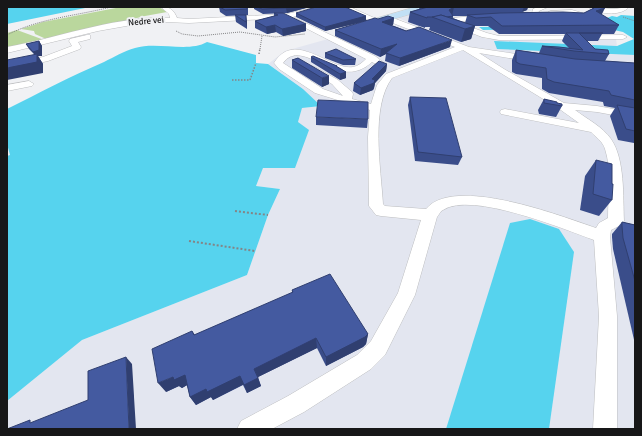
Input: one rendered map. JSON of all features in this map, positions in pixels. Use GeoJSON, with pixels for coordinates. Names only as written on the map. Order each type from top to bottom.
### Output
{"type":"FeatureCollection","features":[{"type":"Feature","properties":{"kind":"main road"},"geometry":{"type":"LineString","coordinates":[[377,21],[425,7]]}},
{"type":"Feature","properties":{"kind":"street"},"geometry":{"type":"LineString","coordinates":[[164,7],[172,13],[174,19]]}},
{"type":"Feature","properties":{"kind":"street"},"geometry":{"type":"LineString","coordinates":[[285,16],[315,7]]}},
{"type":"Feature","properties":{"kind":"street"},"geometry":{"type":"LineString","coordinates":[[285,16],[324,7]]}},
{"type":"Feature","properties":{"kind":"street"},"geometry":{"type":"LineString","coordinates":[[344,7],[377,21]]}},
{"type":"Feature","properties":{"kind":"street"},"geometry":{"type":"LineString","coordinates":[[536,14],[535,10],[545,7]]}},
{"type":"Feature","properties":{"kind":"street"},"geometry":{"type":"LineString","coordinates":[[592,7],[615,11],[626,7]]}},
{"type":"Feature","properties":{"kind":"street","name":"Nedre vei"},"geometry":{"type":"LineString","coordinates":[[273,10],[398,72]]}},
{"type":"Feature","properties":{"kind":"street"},"geometry":{"type":"LineString","coordinates":[[182,19],[208,12]]}},
{"type":"Feature","properties":{"kind":"street"},"geometry":{"type":"LineString","coordinates":[[509,16],[536,14],[572,12],[586,15],[580,18],[536,14]]}},
{"type":"Feature","properties":{"kind":"street","name":"Nedre vei"},"geometry":{"type":"LineString","coordinates":[[7,50],[124,23],[152,23],[174,19],[189,21],[285,16]]}},
{"type":"Feature","properties":{"kind":"street"},"geometry":{"type":"LineString","coordinates":[[494,17],[452,20],[454,23],[477,32],[499,38],[623,37]]}},
{"type":"Feature","properties":{"kind":"street"},"geometry":{"type":"LineString","coordinates":[[388,18],[467,48],[543,60]]}},
{"type":"Feature","properties":{"kind":"street"},"geometry":{"type":"LineString","coordinates":[[362,25],[377,21]]}},
{"type":"Feature","properties":{"kind":"street"},"geometry":{"type":"LineString","coordinates":[[7,67],[44,59],[77,47],[73,41],[113,30],[152,23],[171,24],[175,26],[176,31]]}},
{"type":"Feature","properties":{"kind":"street"},"geometry":{"type":"LineString","coordinates":[[326,35],[340,31]]}},
{"type":"Feature","properties":{"kind":"street"},"geometry":{"type":"LineString","coordinates":[[430,215],[381,211],[376,206],[374,164],[375,107],[382,85],[386,78],[398,72],[467,48]]}},
{"type":"Feature","properties":{"kind":"street"},"geometry":{"type":"LineString","coordinates":[[467,48],[501,71],[562,106],[594,129],[606,140],[611,149],[615,176],[616,221],[604,226],[602,237],[608,316],[605,429]]}},
{"type":"Feature","properties":{"kind":"street"},"geometry":{"type":"LineString","coordinates":[[372,58],[361,68],[347,71],[312,55],[300,52],[291,53],[280,59],[278,63],[280,66],[312,88],[361,105],[375,107]]}},
{"type":"Feature","properties":{"kind":"street"},"geometry":{"type":"LineString","coordinates":[[291,53],[297,60],[339,85],[348,94],[349,96],[347,100]]}},
{"type":"Feature","properties":{"kind":"street"},"geometry":{"type":"LineString","coordinates":[[7,88],[29,84]]}},
{"type":"Feature","properties":{"kind":"street"},"geometry":{"type":"LineString","coordinates":[[562,106],[583,107],[635,116]]}},
{"type":"Feature","properties":{"kind":"street"},"geometry":{"type":"LineString","coordinates":[[505,112],[594,129]]}},
{"type":"Feature","properties":{"kind":"street"},"geometry":{"type":"LineString","coordinates":[[249,429],[296,404],[358,365],[378,348],[406,295],[430,215],[437,206],[452,201],[509,206],[602,237]]}},
{"type":"Feature","properties":{"kind":"path"},"geometry":{"type":"LineString","coordinates":[[7,35],[17,29],[42,22],[111,7]]}},
{"type":"Feature","properties":{"kind":"path"},"geometry":{"type":"LineString","coordinates":[[618,16],[635,21]]}},
{"type":"Feature","properties":{"kind":"path"},"geometry":{"type":"LineString","coordinates":[[176,31],[183,34],[194,35],[240,32],[272,38],[292,37],[317,31]]}},
{"type":"Feature","properties":{"kind":"path"},"geometry":{"type":"LineString","coordinates":[[259,54],[262,36]]}},
{"type":"Feature","properties":{"kind":"path"},"geometry":{"type":"LineString","coordinates":[[232,80],[250,80],[256,63]]}},
{"type":"Feature","properties":{"kind":"path"},"geometry":{"type":"LineString","coordinates":[[235,211],[268,215]]}},
{"type":"Feature","properties":{"kind":"path"},"geometry":{"type":"LineString","coordinates":[[189,242],[256,251]]}},
{"type":"Feature","properties":{"kind":"shaded area"},"geometry":{"type":"Polygon","coordinates":[[[436,7],[521,7],[532,10],[525,13],[511,9],[487,17],[441,18],[473,30],[486,39],[616,39],[617,46],[606,46],[613,53],[635,55],[635,429],[7,429],[7,401],[82,340],[247,275],[268,215],[280,189],[256,186],[263,168],[298,122],[302,108],[320,106],[303,89],[268,64],[285,51],[328,39],[337,42],[408,22],[398,18],[436,7]]]}},
{"type":"Feature","properties":{"kind":"green space"},"geometry":{"type":"Polygon","coordinates":[[[121,7],[159,7],[167,12],[56,38],[44,38],[35,34],[34,31],[21,29],[43,22],[121,7]]]}},
{"type":"Feature","properties":{"kind":"green space"},"geometry":{"type":"Polygon","coordinates":[[[17,30],[47,41],[7,48],[7,33],[17,30]]]}},
{"type":"Feature","properties":{"kind":"water"},"geometry":{"type":"Polygon","coordinates":[[[7,7],[90,7],[7,24],[7,7]]]}},
{"type":"Feature","properties":{"kind":"water"},"geometry":{"type":"Polygon","coordinates":[[[621,15],[635,16],[635,55],[497,49],[494,41],[617,46],[634,39],[623,32],[605,28],[483,30],[479,27],[601,25],[602,20],[612,16],[617,17],[621,15]]]}},
{"type":"Feature","properties":{"kind":"water"},"geometry":{"type":"Polygon","coordinates":[[[207,42],[256,55],[256,63],[268,64],[303,89],[321,106],[302,108],[298,122],[309,130],[295,168],[263,168],[256,186],[280,189],[268,215],[247,275],[82,340],[7,401],[7,156],[10,155],[7,144],[7,109],[131,49],[144,46],[191,47],[207,42]]]}},
{"type":"Feature","properties":{"kind":"water"},"geometry":{"type":"Polygon","coordinates":[[[530,219],[559,229],[574,252],[549,429],[446,429],[510,223],[530,219]]]}},
{"type":"Feature","properties":{"kind":"building"},"geometry":{"type":"Polygon","coordinates":[[[220,7],[247,7],[247,9],[225,10],[220,7]]]}},
{"type":"Feature","properties":{"kind":"building"},"geometry":{"type":"Polygon","coordinates":[[[258,7],[290,7],[262,9],[258,7]]]}},
{"type":"Feature","properties":{"kind":"building"},"geometry":{"type":"Polygon","coordinates":[[[316,7],[345,7],[366,16],[325,27],[296,13],[316,7]]]}},
{"type":"Feature","properties":{"kind":"building"},"geometry":{"type":"Polygon","coordinates":[[[428,7],[454,7],[449,10],[453,16],[447,17],[441,15],[427,18],[410,12],[428,7]]]}},
{"type":"Feature","properties":{"kind":"building"},"geometry":{"type":"Polygon","coordinates":[[[594,7],[605,8],[596,11],[619,25],[502,26],[491,17],[476,18],[467,15],[500,13],[584,13],[594,7]]]}},
{"type":"Feature","properties":{"kind":"building"},"geometry":{"type":"Polygon","coordinates":[[[274,13],[283,13],[306,24],[282,29],[275,25],[266,27],[255,21],[278,15],[274,13]]]}},
{"type":"Feature","properties":{"kind":"building"},"geometry":{"type":"Polygon","coordinates":[[[235,15],[246,15],[246,22],[235,15]]]}},
{"type":"Feature","properties":{"kind":"building"},"geometry":{"type":"Polygon","coordinates":[[[441,15],[475,26],[465,29],[432,17],[441,15]]]}},
{"type":"Feature","properties":{"kind":"building"},"geometry":{"type":"Polygon","coordinates":[[[388,16],[394,18],[382,22],[406,31],[419,27],[452,40],[400,58],[386,53],[397,44],[381,49],[335,30],[375,18],[378,19],[388,16]]]}},
{"type":"Feature","properties":{"kind":"building"},"geometry":{"type":"Polygon","coordinates":[[[566,33],[579,33],[595,49],[608,50],[609,54],[542,46],[583,50],[566,33]]]}},
{"type":"Feature","properties":{"kind":"building"},"geometry":{"type":"Polygon","coordinates":[[[39,41],[39,50],[33,52],[26,44],[39,41]]]}},
{"type":"Feature","properties":{"kind":"building"},"geometry":{"type":"Polygon","coordinates":[[[336,49],[356,59],[343,60],[325,53],[336,49]]]}},
{"type":"Feature","properties":{"kind":"building"},"geometry":{"type":"Polygon","coordinates":[[[516,50],[575,59],[635,63],[635,100],[611,95],[609,91],[554,82],[547,79],[546,68],[516,62],[516,50]]]}},
{"type":"Feature","properties":{"kind":"building"},"geometry":{"type":"Polygon","coordinates":[[[37,54],[37,62],[7,68],[7,60],[37,54]]]}},
{"type":"Feature","properties":{"kind":"building"},"geometry":{"type":"Polygon","coordinates":[[[313,56],[337,66],[346,72],[340,74],[311,57],[313,56]]]}},
{"type":"Feature","properties":{"kind":"building"},"geometry":{"type":"Polygon","coordinates":[[[298,58],[329,76],[322,78],[292,60],[298,58]]]}},
{"type":"Feature","properties":{"kind":"building"},"geometry":{"type":"Polygon","coordinates":[[[379,61],[387,64],[372,79],[375,80],[374,83],[361,88],[354,83],[379,61]]]}},
{"type":"Feature","properties":{"kind":"building"},"geometry":{"type":"Polygon","coordinates":[[[410,97],[446,98],[462,157],[418,152],[410,97]]]}},
{"type":"Feature","properties":{"kind":"building"},"geometry":{"type":"Polygon","coordinates":[[[544,99],[557,102],[562,104],[562,106],[544,103],[544,99]]]}},
{"type":"Feature","properties":{"kind":"building"},"geometry":{"type":"Polygon","coordinates":[[[318,100],[368,102],[368,119],[316,117],[318,100]]]}},
{"type":"Feature","properties":{"kind":"building"},"geometry":{"type":"Polygon","coordinates":[[[617,105],[635,108],[635,131],[626,129],[617,105]]]}},
{"type":"Feature","properties":{"kind":"building"},"geometry":{"type":"Polygon","coordinates":[[[596,160],[612,164],[612,200],[593,194],[596,160]]]}},
{"type":"Feature","properties":{"kind":"building"},"geometry":{"type":"Polygon","coordinates":[[[622,222],[635,225],[635,281],[623,238],[622,222]]]}},
{"type":"Feature","properties":{"kind":"building"},"geometry":{"type":"Polygon","coordinates":[[[330,274],[368,334],[365,337],[326,357],[316,338],[254,369],[258,378],[244,385],[240,376],[207,392],[206,389],[190,397],[185,375],[174,380],[173,377],[158,383],[152,349],[192,331],[194,335],[293,292],[292,290],[330,274]]]}},
{"type":"Feature","properties":{"kind":"building"},"geometry":{"type":"Polygon","coordinates":[[[126,357],[129,429],[7,429],[30,420],[30,423],[88,400],[88,371],[126,357]]]}}]}
